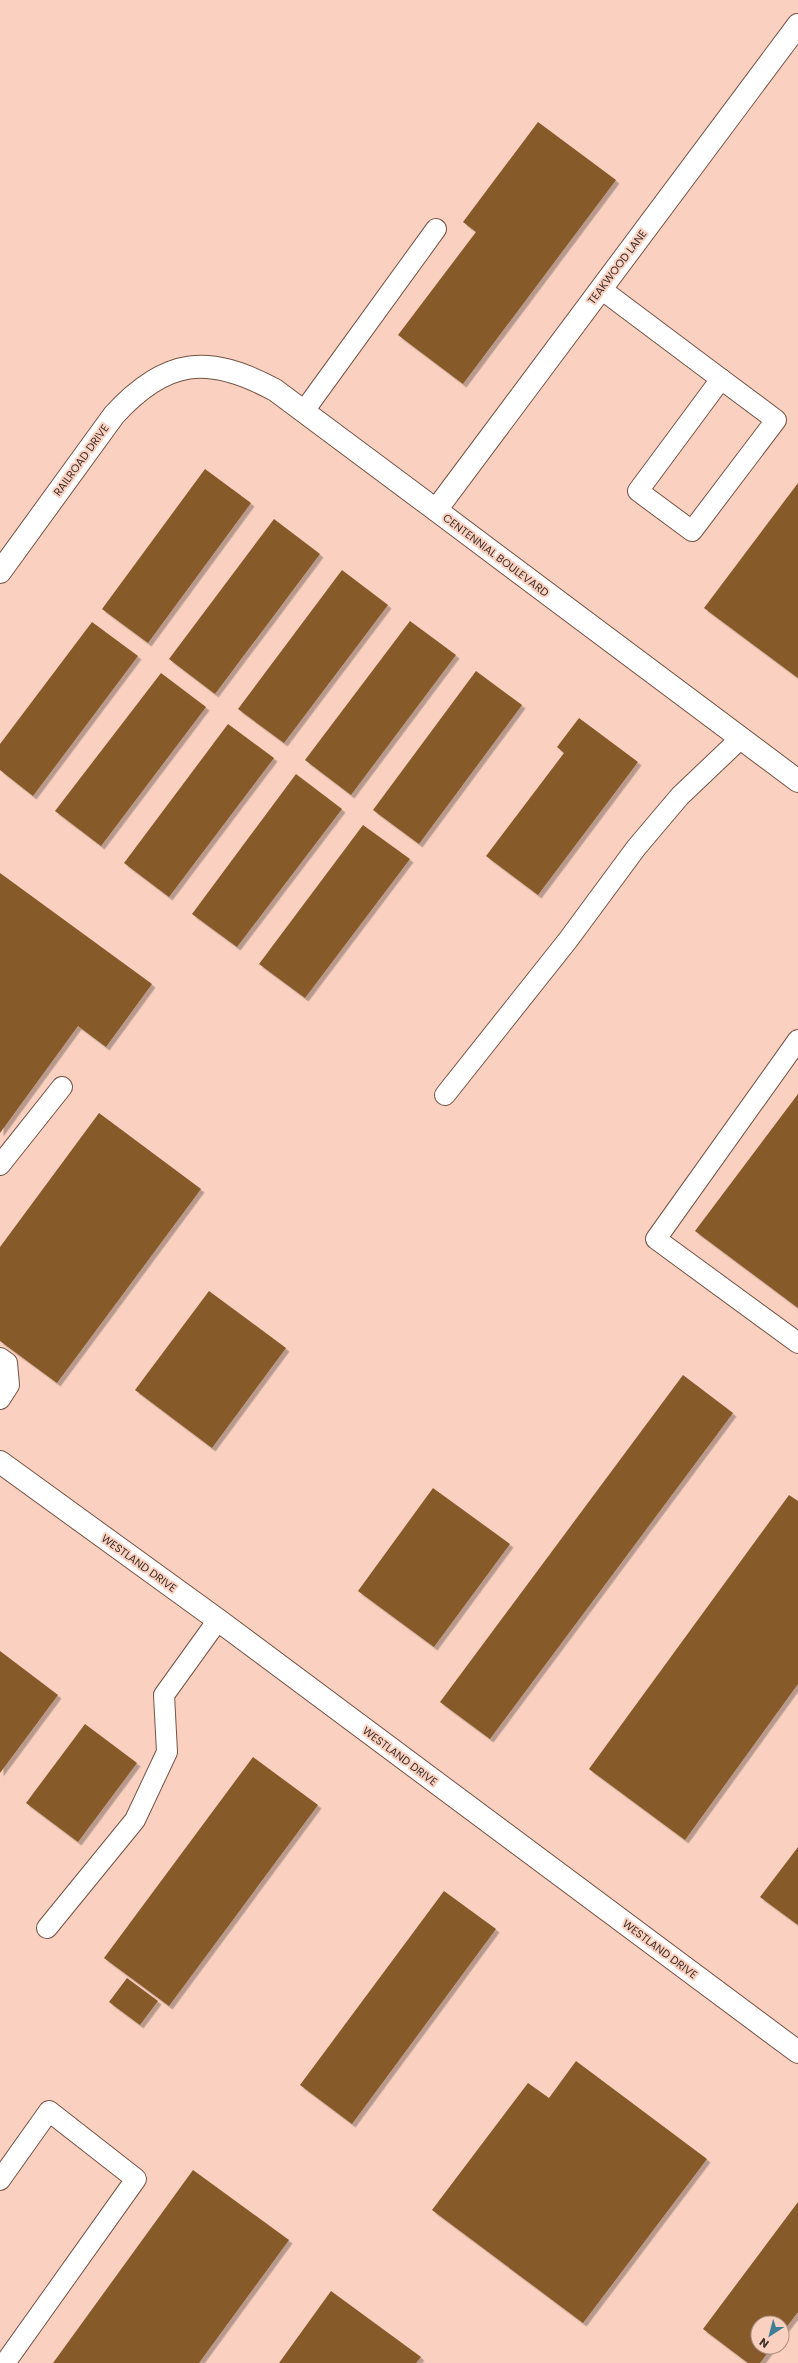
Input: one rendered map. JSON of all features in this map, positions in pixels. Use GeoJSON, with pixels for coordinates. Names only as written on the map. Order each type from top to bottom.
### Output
{"type":"FeatureCollection","features":[{"type":"Feature","properties":{"kind":"street","name":"TEAKWOOD LANE"},"geometry":{"type":"LineString","coordinates":[[436,510],[798,25]]}},
{"type":"Feature","properties":{"kind":"street","name":"CENTENNIAL BOULEVARD"},"geometry":{"type":"LineString","coordinates":[[179,368],[202,366],[228,369],[248,376],[275,390],[798,781]]}},
{"type":"Feature","properties":{"kind":"street","name":"RAILROAD DRIVE"},"geometry":{"type":"LineString","coordinates":[[0,572],[114,415],[131,397],[156,378],[179,368]]}},
{"type":"Feature","properties":{"kind":"street","name":"WESTLAND DRIVE"},"geometry":{"type":"LineString","coordinates":[[0,1462],[218,1620],[798,2052]]}},
{"type":"Feature","properties":{"kind":"lane"},"geometry":{"type":"LineString","coordinates":[[304,411],[436,228]]}},
{"type":"Feature","properties":{"kind":"lane"},"geometry":{"type":"LineString","coordinates":[[601,289],[776,420],[692,531],[638,491],[721,379]]}},
{"type":"Feature","properties":{"kind":"lane"},"geometry":{"type":"LineString","coordinates":[[445,1095],[563,946],[636,848],[680,796],[741,738]]}},
{"type":"Feature","properties":{"kind":"lane"},"geometry":{"type":"LineString","coordinates":[[798,1040],[656,1239],[798,1343]]}},
{"type":"Feature","properties":{"kind":"lane"},"geometry":{"type":"LineString","coordinates":[[0,1165],[62,1087]]}},
{"type":"Feature","properties":{"kind":"lane"},"geometry":{"type":"LineString","coordinates":[[0,1358],[7,1363],[8,1385],[0,1399]]}},
{"type":"Feature","properties":{"kind":"lane"},"geometry":{"type":"LineString","coordinates":[[47,1928],[135,1820],[167,1752],[164,1694],[218,1620]]}},
{"type":"Feature","properties":{"kind":"lane"},"geometry":{"type":"LineString","coordinates":[[0,2180],[49,2112],[136,2179],[5,2363]]}},
{"type":"Feature","properties":{"kind":"building"},"geometry":{"type":"Polygon","coordinates":[[[538,122],[616,180],[463,384],[398,335],[476,232],[463,222],[538,122]]]}},
{"type":"Feature","properties":{"kind":"building"},"geometry":{"type":"Polygon","coordinates":[[[205,469],[251,503],[148,643],[102,609],[205,469]]]}},
{"type":"Feature","properties":{"kind":"building"},"geometry":{"type":"Polygon","coordinates":[[[798,483],[798,678],[704,608],[798,483]]]}},
{"type":"Feature","properties":{"kind":"building"},"geometry":{"type":"Polygon","coordinates":[[[274,519],[320,554],[215,694],[169,659],[274,519]]]}},
{"type":"Feature","properties":{"kind":"building"},"geometry":{"type":"Polygon","coordinates":[[[342,570],[388,605],[284,743],[238,709],[342,570]]]}},
{"type":"Feature","properties":{"kind":"building"},"geometry":{"type":"Polygon","coordinates":[[[410,621],[456,655],[351,795],[305,760],[410,621]]]}},
{"type":"Feature","properties":{"kind":"building"},"geometry":{"type":"Polygon","coordinates":[[[92,622],[138,656],[33,796],[0,770],[0,744],[92,622]]]}},
{"type":"Feature","properties":{"kind":"building"},"geometry":{"type":"Polygon","coordinates":[[[476,671],[522,705],[419,844],[373,810],[476,671]]]}},
{"type":"Feature","properties":{"kind":"building"},"geometry":{"type":"Polygon","coordinates":[[[161,673],[206,707],[101,846],[55,811],[161,673]]]}},
{"type":"Feature","properties":{"kind":"building"},"geometry":{"type":"Polygon","coordinates":[[[579,718],[638,762],[538,895],[486,856],[564,753],[557,747],[579,718]]]}},
{"type":"Feature","properties":{"kind":"building"},"geometry":{"type":"Polygon","coordinates":[[[228,724],[274,758],[169,897],[124,863],[228,724]]]}},
{"type":"Feature","properties":{"kind":"building"},"geometry":{"type":"Polygon","coordinates":[[[296,774],[342,809],[237,947],[192,914],[296,774]]]}},
{"type":"Feature","properties":{"kind":"building"},"geometry":{"type":"Polygon","coordinates":[[[363,825],[410,859],[305,998],[259,964],[363,825]]]}},
{"type":"Feature","properties":{"kind":"building"},"geometry":{"type":"Polygon","coordinates":[[[0,873],[152,984],[106,1047],[78,1026],[0,1133],[0,873]]]}},
{"type":"Feature","properties":{"kind":"building"},"geometry":{"type":"Polygon","coordinates":[[[798,1094],[798,1308],[695,1231],[798,1094]]]}},
{"type":"Feature","properties":{"kind":"building"},"geometry":{"type":"Polygon","coordinates":[[[99,1113],[201,1189],[57,1383],[0,1341],[0,1247],[99,1113]]]}},
{"type":"Feature","properties":{"kind":"building"},"geometry":{"type":"Polygon","coordinates":[[[209,1291],[286,1348],[212,1448],[135,1390],[209,1291]]]}},
{"type":"Feature","properties":{"kind":"building"},"geometry":{"type":"Polygon","coordinates":[[[683,1375],[733,1413],[490,1739],[440,1702],[683,1375]]]}},
{"type":"Feature","properties":{"kind":"building"},"geometry":{"type":"Polygon","coordinates":[[[433,1488],[510,1544],[434,1647],[358,1591],[433,1488]]]}},
{"type":"Feature","properties":{"kind":"building"},"geometry":{"type":"Polygon","coordinates":[[[789,1495],[798,1501],[798,1684],[685,1840],[589,1769],[789,1495]]]}},
{"type":"Feature","properties":{"kind":"building"},"geometry":{"type":"Polygon","coordinates":[[[0,1651],[58,1695],[0,1773],[0,1651]]]}},
{"type":"Feature","properties":{"kind":"building"},"geometry":{"type":"Polygon","coordinates":[[[85,1724],[137,1763],[78,1842],[26,1803],[85,1724]]]}},
{"type":"Feature","properties":{"kind":"building"},"geometry":{"type":"Polygon","coordinates":[[[253,1757],[318,1805],[169,2006],[104,1958],[253,1757]]]}},
{"type":"Feature","properties":{"kind":"building"},"geometry":{"type":"Polygon","coordinates":[[[798,1847],[798,1925],[760,1897],[798,1847]]]}},
{"type":"Feature","properties":{"kind":"building"},"geometry":{"type":"Polygon","coordinates":[[[444,1891],[496,1929],[352,2124],[300,2085],[444,1891]]]}},
{"type":"Feature","properties":{"kind":"building"},"geometry":{"type":"Polygon","coordinates":[[[127,1978],[158,2001],[140,2025],[109,2002],[127,1978]]]}},
{"type":"Feature","properties":{"kind":"building"},"geometry":{"type":"Polygon","coordinates":[[[576,2061],[707,2159],[583,2323],[432,2210],[528,2083],[549,2098],[576,2061]]]}},
{"type":"Feature","properties":{"kind":"building"},"geometry":{"type":"Polygon","coordinates":[[[193,2170],[289,2240],[199,2363],[53,2363],[193,2170]]]}},
{"type":"Feature","properties":{"kind":"building"},"geometry":{"type":"Polygon","coordinates":[[[798,2202],[798,2312],[790,2322],[790,2315],[750,2315],[750,2355],[766,2355],[760,2363],[748,2363],[703,2329],[798,2202]]]}},
{"type":"Feature","properties":{"kind":"building"},"geometry":{"type":"Polygon","coordinates":[[[331,2291],[421,2357],[416,2363],[279,2363],[331,2291]]]}}]}
